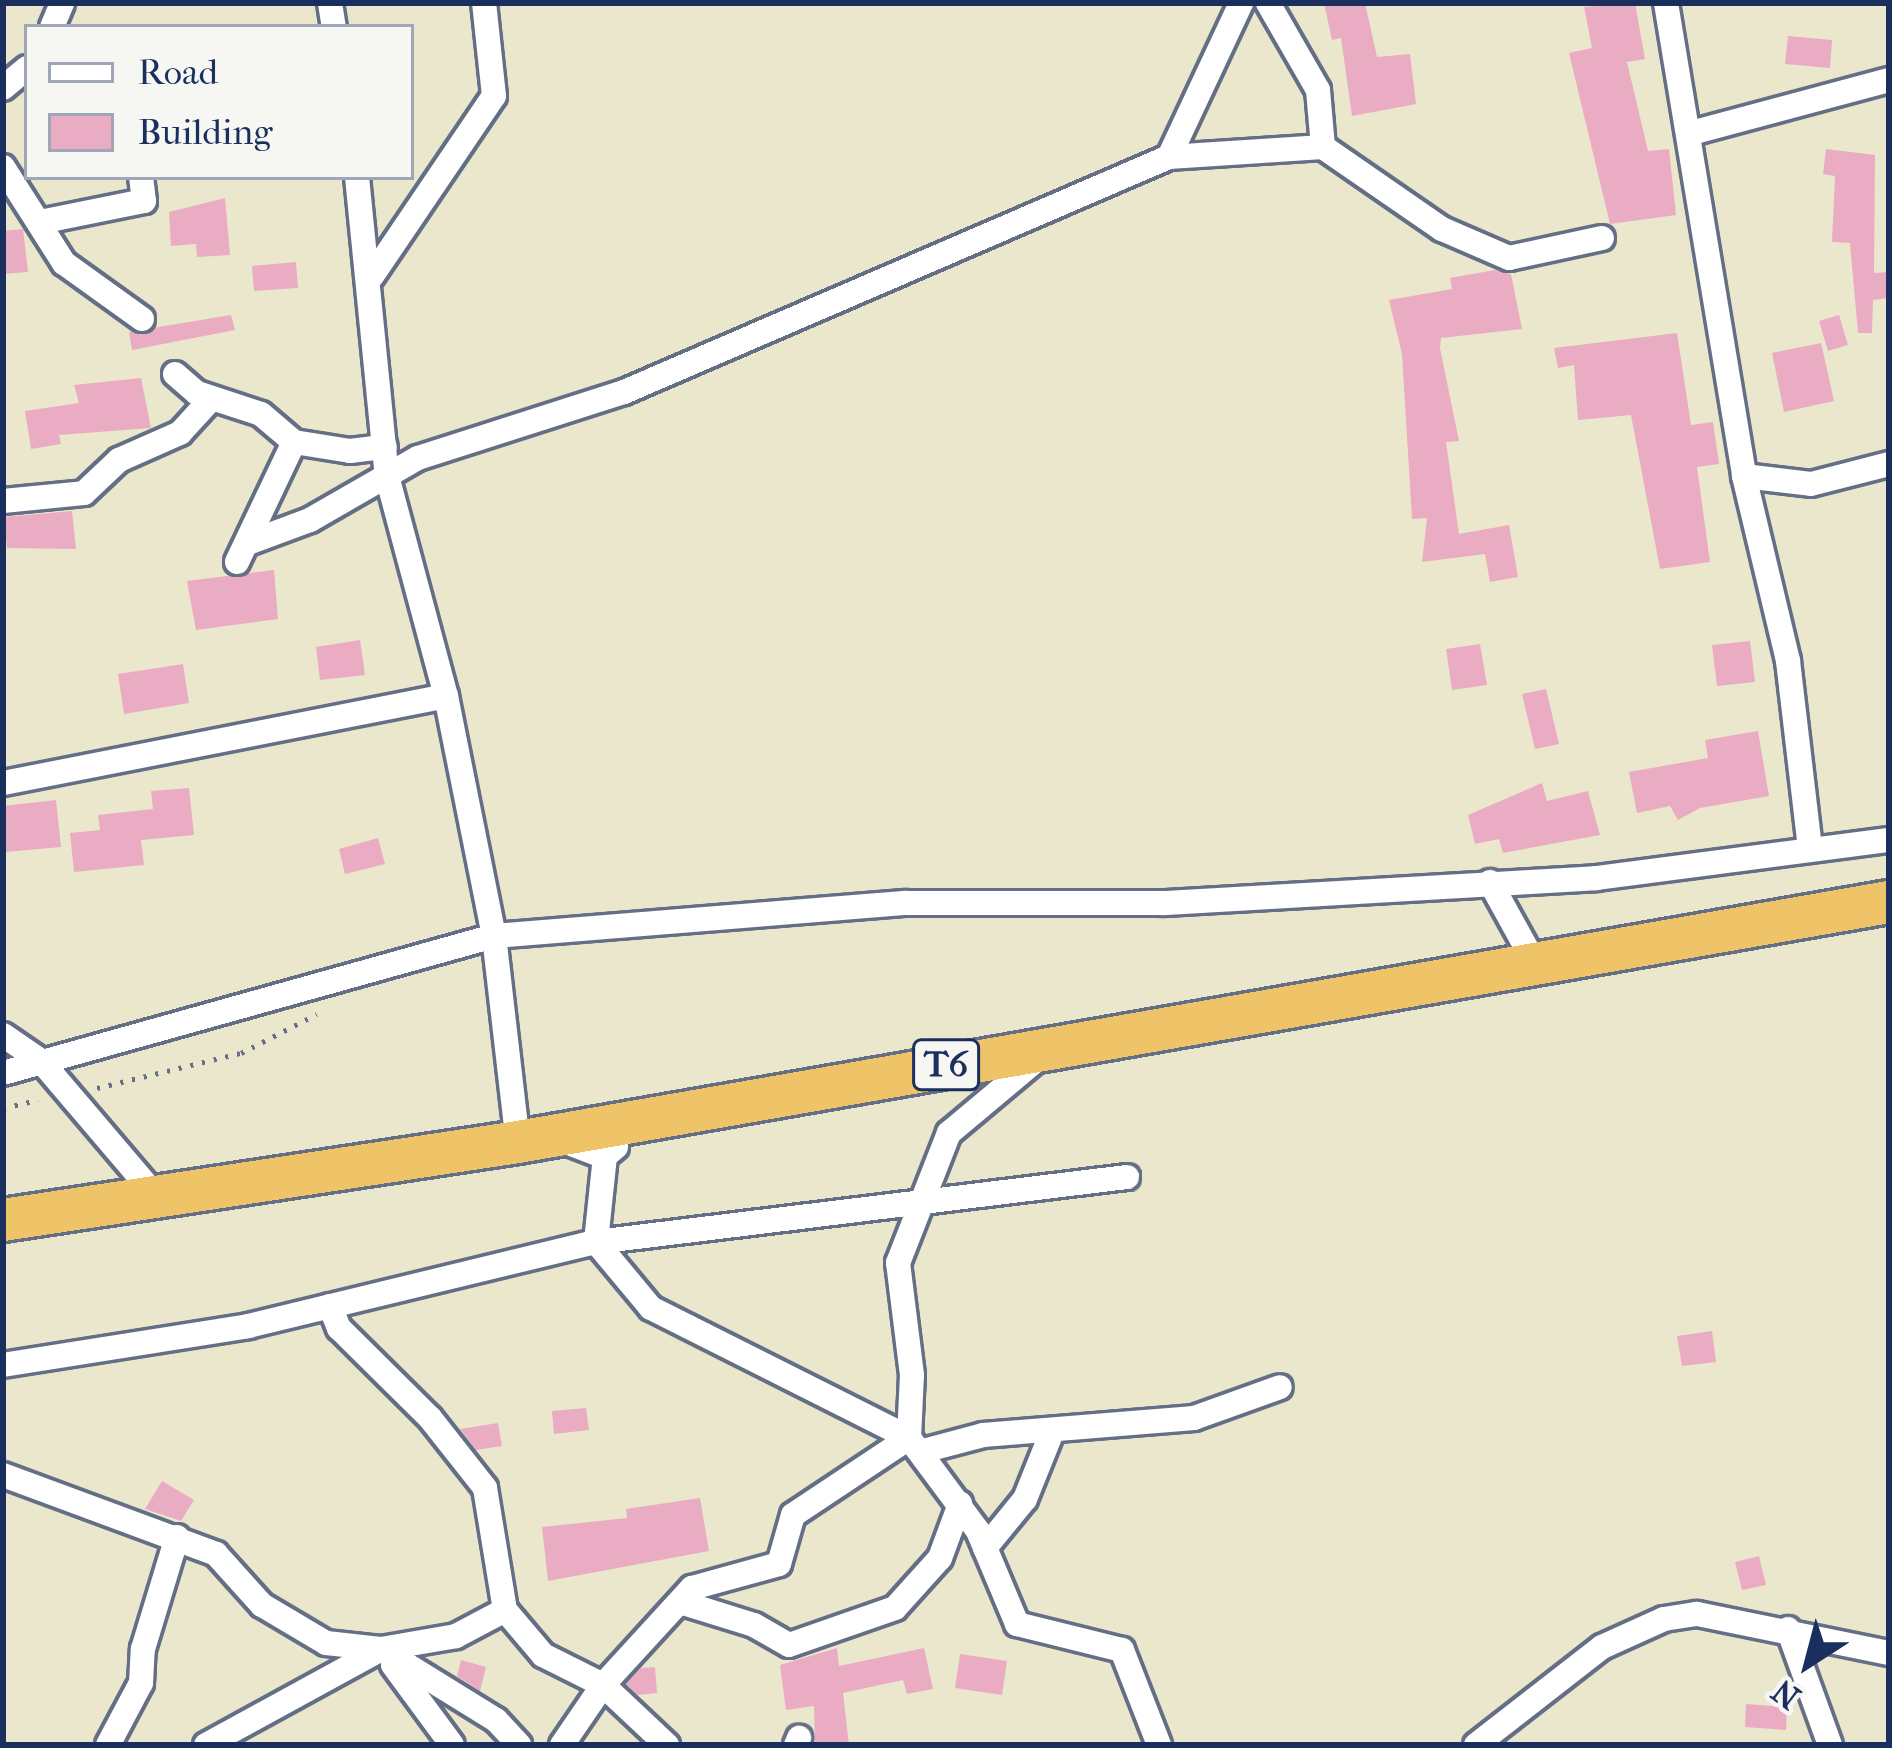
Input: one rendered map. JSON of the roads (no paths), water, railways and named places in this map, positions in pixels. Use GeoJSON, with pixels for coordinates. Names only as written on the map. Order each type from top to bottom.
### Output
{"type":"FeatureCollection","features":[{"type":"Feature","properties":{"kind":"highway","name":"T6"},"geometry":{"type":"LineString","coordinates":[[3,1220],[518,1142],[655,1112],[1889,902]]}},
{"type":"Feature","properties":{"kind":"street"},"geometry":{"type":"LineString","coordinates":[[372,276],[494,97],[484,3]]}},
{"type":"Feature","properties":{"kind":"street"},"geometry":{"type":"LineString","coordinates":[[1169,157],[1241,3]]}},
{"type":"Feature","properties":{"kind":"street"},"geometry":{"type":"LineString","coordinates":[[1268,3],[1318,90],[1323,147]]}},
{"type":"Feature","properties":{"kind":"street"},"geometry":{"type":"LineString","coordinates":[[1666,3],[1744,476],[1788,661],[1810,848]]}},
{"type":"Feature","properties":{"kind":"street"},"geometry":{"type":"LineString","coordinates":[[1691,133],[1889,80]]}},
{"type":"Feature","properties":{"kind":"street"},"geometry":{"type":"LineString","coordinates":[[294,442],[242,553],[418,458],[624,392],[1169,157],[1323,147],[1442,230],[1509,258],[1602,238]]}},
{"type":"Feature","properties":{"kind":"street"},"geometry":{"type":"LineString","coordinates":[[3,166],[64,263],[142,320]]}},
{"type":"Feature","properties":{"kind":"street"},"geometry":{"type":"LineString","coordinates":[[40,222],[144,201],[142,180]]}},
{"type":"Feature","properties":{"kind":"street"},"geometry":{"type":"LineString","coordinates":[[357,180],[372,276],[387,476],[446,696],[494,935],[518,1142],[578,1142],[605,1157]]}},
{"type":"Feature","properties":{"kind":"street"},"geometry":{"type":"LineString","coordinates":[[175,374],[212,398],[260,414],[294,442],[350,452],[385,447]]}},
{"type":"Feature","properties":{"kind":"street"},"geometry":{"type":"LineString","coordinates":[[3,501],[84,493],[119,460],[180,433],[212,398]]}},
{"type":"Feature","properties":{"kind":"street"},"geometry":{"type":"LineString","coordinates":[[1744,476],[1811,484],[1889,464]]}},
{"type":"Feature","properties":{"kind":"street"},"geometry":{"type":"LineString","coordinates":[[4,780],[446,696]]}},
{"type":"Feature","properties":{"kind":"street"},"geometry":{"type":"LineString","coordinates":[[3,1073],[494,935],[907,903],[1165,903],[1596,878],[1889,840]]}},
{"type":"Feature","properties":{"kind":"street"},"geometry":{"type":"LineString","coordinates":[[1490,882],[1533,961]]}},
{"type":"Feature","properties":{"kind":"street"},"geometry":{"type":"LineString","coordinates":[[3,1036],[41,1061],[64,1094],[155,1195]]}},
{"type":"Feature","properties":{"kind":"street"},"geometry":{"type":"LineString","coordinates":[[916,1444],[898,1264],[949,1133],[1051,1047]]}},
{"type":"Feature","properties":{"kind":"street"},"geometry":{"type":"LineString","coordinates":[[655,1112],[605,1157],[596,1242],[651,1308],[916,1444],[986,1548],[1016,1624],[1122,1650],[1159,1745]]}},
{"type":"Feature","properties":{"kind":"street"},"geometry":{"type":"LineString","coordinates":[[3,1365],[330,1306],[596,1242],[925,1198],[1126,1177]]}},
{"type":"Feature","properties":{"kind":"street"},"geometry":{"type":"LineString","coordinates":[[330,1306],[339,1328],[430,1418],[485,1488],[505,1610],[543,1655],[603,1685],[667,1745]]}},
{"type":"Feature","properties":{"kind":"street"},"geometry":{"type":"LineString","coordinates":[[562,1745],[603,1685],[692,1588],[779,1564],[793,1515],[916,1444],[1194,1418],[1280,1388]]}},
{"type":"Feature","properties":{"kind":"street"},"geometry":{"type":"LineString","coordinates":[[986,1548],[1025,1499],[1052,1432]]}},
{"type":"Feature","properties":{"kind":"street"},"geometry":{"type":"LineString","coordinates":[[3,1474],[216,1554],[262,1605],[326,1643],[381,1649],[456,1636],[505,1610]]}},
{"type":"Feature","properties":{"kind":"street"},"geometry":{"type":"LineString","coordinates":[[680,1602],[789,1645],[896,1609],[940,1558],[960,1504]]}},
{"type":"Feature","properties":{"kind":"street"},"geometry":{"type":"LineString","coordinates":[[108,1745],[141,1684],[142,1649],[177,1537]]}},
{"type":"Feature","properties":{"kind":"street"},"geometry":{"type":"LineString","coordinates":[[1475,1745],[1602,1647],[1664,1619],[1697,1614],[1889,1653]]}},
{"type":"Feature","properties":{"kind":"street"},"geometry":{"type":"LineString","coordinates":[[1788,1629],[1830,1745]]}},
{"type":"Feature","properties":{"kind":"street"},"geometry":{"type":"LineString","coordinates":[[206,1745],[381,1649]]}},
{"type":"Feature","properties":{"kind":"street"},"geometry":{"type":"LineString","coordinates":[[381,1649],[452,1745]]}},
{"type":"Feature","properties":{"kind":"street"},"geometry":{"type":"LineString","coordinates":[[381,1649],[496,1720],[519,1745]]}}]}
